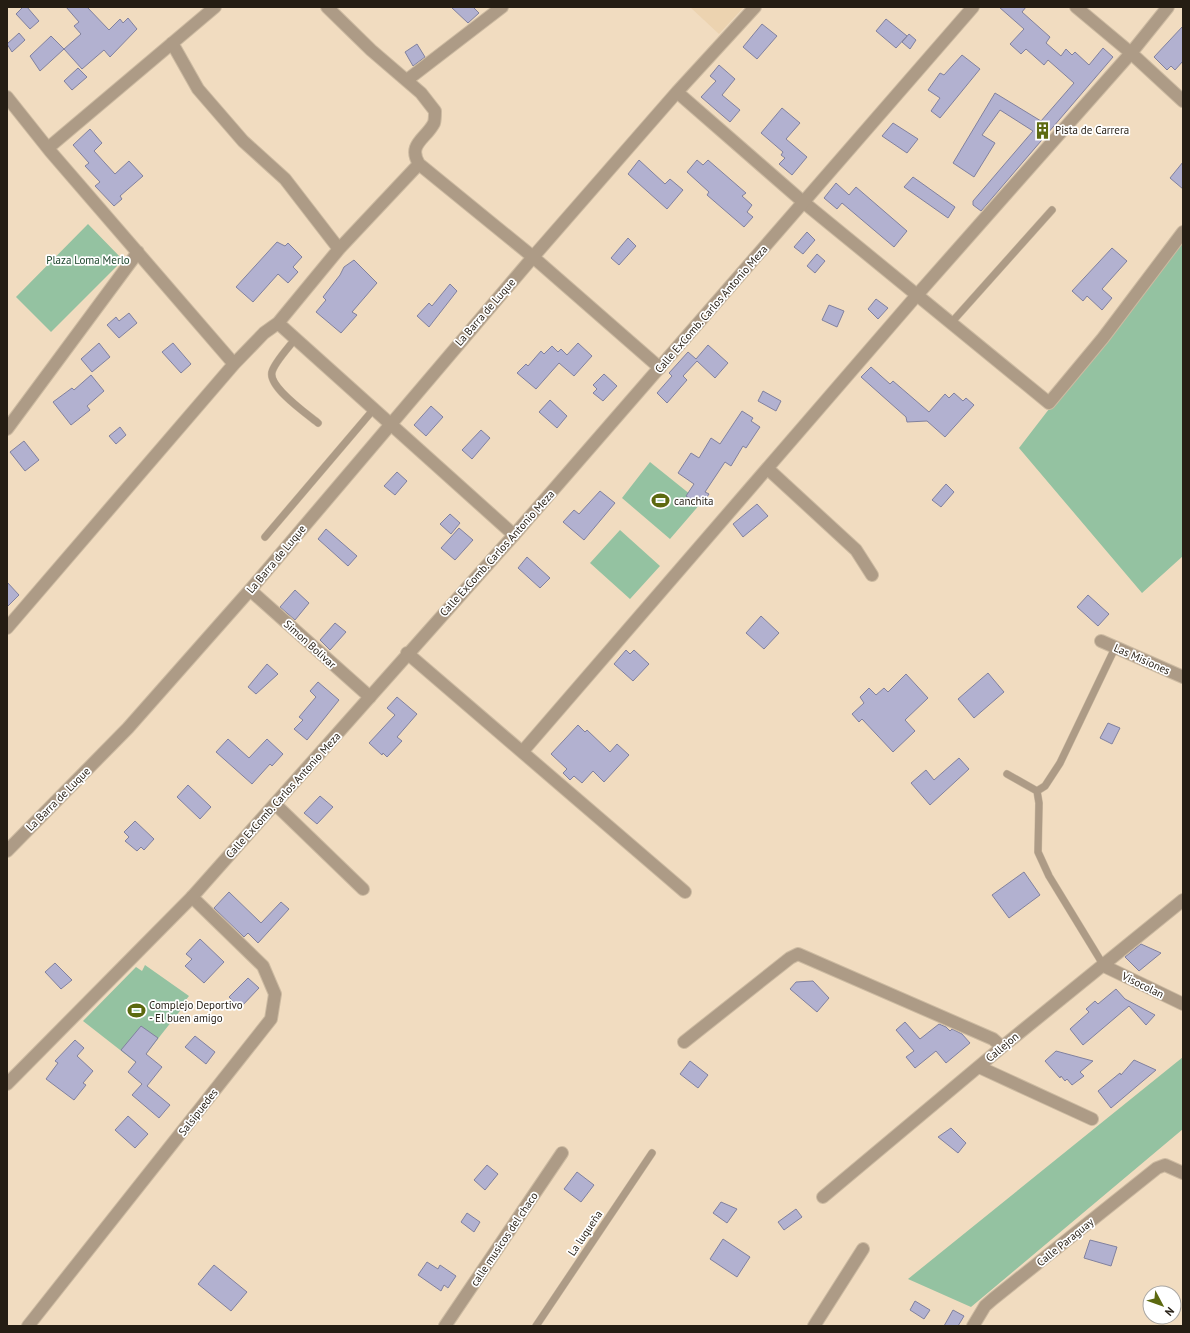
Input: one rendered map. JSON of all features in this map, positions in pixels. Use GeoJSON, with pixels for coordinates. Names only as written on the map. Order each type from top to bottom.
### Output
{"type":"FeatureCollection","features":[{"type":"Feature","properties":{"kind":"street"},"geometry":{"type":"LineString","coordinates":[[48,148],[215,7]]}},
{"type":"Feature","properties":{"kind":"street"},"geometry":{"type":"LineString","coordinates":[[327,7],[371,50],[421,92],[435,111],[434,123],[420,139],[415,150],[414,157],[419,164],[532,257],[660,368]]}},
{"type":"Feature","properties":{"kind":"street"},"geometry":{"type":"LineString","coordinates":[[407,80],[502,7]]}},
{"type":"Feature","properties":{"kind":"street","name":"La Barra de Luque"},"geometry":{"type":"LineString","coordinates":[[7,851],[128,728],[250,590],[532,257],[677,92],[755,7]]}},
{"type":"Feature","properties":{"kind":"street","name":"Calle ExComb. Carlos Antonio Meza"},"geometry":{"type":"LineString","coordinates":[[7,1084],[192,897],[514,535],[660,368],[802,201],[973,7]]}},
{"type":"Feature","properties":{"kind":"street"},"geometry":{"type":"LineString","coordinates":[[1076,7],[1131,53],[1183,101]]}},
{"type":"Feature","properties":{"kind":"street"},"geometry":{"type":"LineString","coordinates":[[523,751],[917,295],[1131,53],[1168,7]]}},
{"type":"Feature","properties":{"kind":"street"},"geometry":{"type":"LineString","coordinates":[[172,43],[198,90],[243,141],[285,179],[339,249]]}},
{"type":"Feature","properties":{"kind":"street"},"geometry":{"type":"LineString","coordinates":[[677,92],[802,201],[1049,403],[1103,338],[1183,232]]}},
{"type":"Feature","properties":{"kind":"street"},"geometry":{"type":"LineString","coordinates":[[7,97],[48,148],[234,364]]}},
{"type":"Feature","properties":{"kind":"street"},"geometry":{"type":"LineString","coordinates":[[7,628],[234,364],[264,333],[278,323],[339,249],[419,164]]}},
{"type":"Feature","properties":{"kind":"street"},"geometry":{"type":"LineString","coordinates":[[7,429],[138,252]]}},
{"type":"Feature","properties":{"kind":"street"},"geometry":{"type":"LineString","coordinates":[[278,323],[389,425],[514,535]]}},
{"type":"Feature","properties":{"kind":"street"},"geometry":{"type":"LineString","coordinates":[[768,468],[856,550],[872,575]]}},
{"type":"Feature","properties":{"kind":"street","name":"Simon Bolivar"},"geometry":{"type":"LineString","coordinates":[[250,590],[370,697]]}},
{"type":"Feature","properties":{"kind":"street","name":"Las Misiones"},"geometry":{"type":"LineString","coordinates":[[1101,641],[1183,677]]}},
{"type":"Feature","properties":{"kind":"street"},"geometry":{"type":"LineString","coordinates":[[408,653],[686,892]]}},
{"type":"Feature","properties":{"kind":"street"},"geometry":{"type":"LineString","coordinates":[[275,804],[363,889]]}},
{"type":"Feature","properties":{"kind":"street","name":"Salsipuedes"},"geometry":{"type":"LineString","coordinates":[[28,1326],[271,1019],[275,994],[264,966],[192,897]]}},
{"type":"Feature","properties":{"kind":"street","name":"Callejon"},"geometry":{"type":"LineString","coordinates":[[824,1197],[979,1068],[1002,1047],[1104,966],[1183,900]]}},
{"type":"Feature","properties":{"kind":"street"},"geometry":{"type":"LineString","coordinates":[[684,1042],[790,958],[798,954],[993,1039],[1002,1047]]}},
{"type":"Feature","properties":{"kind":"street","name":"Visocolan"},"geometry":{"type":"LineString","coordinates":[[1104,966],[1183,1004]]}},
{"type":"Feature","properties":{"kind":"street"},"geometry":{"type":"LineString","coordinates":[[979,1068],[1092,1118]]}},
{"type":"Feature","properties":{"kind":"street","name":"calle musicos del chaco"},"geometry":{"type":"LineString","coordinates":[[445,1326],[562,1153]]}},
{"type":"Feature","properties":{"kind":"street","name":"Calle Paraguay"},"geometry":{"type":"LineString","coordinates":[[973,1326],[985,1306],[993,1299],[1157,1168],[1165,1165],[1183,1173]]}},
{"type":"Feature","properties":{"kind":"street"},"geometry":{"type":"LineString","coordinates":[[814,1326],[864,1249]]}},
{"type":"Feature","properties":{"kind":"lane"},"geometry":{"type":"LineString","coordinates":[[951,323],[1052,210]]}},
{"type":"Feature","properties":{"kind":"lane"},"geometry":{"type":"LineString","coordinates":[[295,339],[272,371],[271,378],[277,388],[318,424]]}},
{"type":"Feature","properties":{"kind":"lane"},"geometry":{"type":"LineString","coordinates":[[265,537],[373,410]]}},
{"type":"Feature","properties":{"kind":"lane"},"geometry":{"type":"LineString","coordinates":[[1037,791],[1045,786],[1060,763],[1115,648]]}},
{"type":"Feature","properties":{"kind":"lane"},"geometry":{"type":"LineString","coordinates":[[1007,774],[1037,791]]}},
{"type":"Feature","properties":{"kind":"lane"},"geometry":{"type":"LineString","coordinates":[[1037,791],[1039,803],[1038,852],[1049,876],[1104,966]]}},
{"type":"Feature","properties":{"kind":"lane","name":"La luqueña"},"geometry":{"type":"LineString","coordinates":[[536,1326],[652,1153]]}},
{"type":"Feature","properties":{"kind":"shaded area"},"geometry":{"type":"Polygon","coordinates":[[[690,7],[744,7],[719,34],[690,7]]]}},
{"type":"Feature","properties":{"kind":"green space","name":"Plaza Loma Merlo"},"geometry":{"type":"Polygon","coordinates":[[[88,224],[123,260],[51,332],[16,297],[88,224]]]}},
{"type":"Feature","properties":{"kind":"green space"},"geometry":{"type":"Polygon","coordinates":[[[1183,235],[1183,556],[1142,593],[1019,448],[1183,235]]]}},
{"type":"Feature","properties":{"kind":"green space","name":"canchita"},"geometry":{"type":"Polygon","coordinates":[[[650,462],[701,503],[670,539],[622,498],[650,462]]]}},
{"type":"Feature","properties":{"kind":"green space"},"geometry":{"type":"Polygon","coordinates":[[[620,530],[660,566],[630,599],[590,563],[620,530]]]}},
{"type":"Feature","properties":{"kind":"green space","name":"Complejo Deportivo - El buen amigo"},"geometry":{"type":"Polygon","coordinates":[[[145,965],[189,996],[185,1001],[187,1002],[138,1064],[83,1021],[136,967],[142,971],[145,965]]]}},
{"type":"Feature","properties":{"kind":"green space"},"geometry":{"type":"Polygon","coordinates":[[[1183,1057],[1183,1129],[971,1307],[908,1279],[1183,1057]]]}},
{"type":"Feature","properties":{"kind":"building"},"geometry":{"type":"Polygon","coordinates":[[[23,7],[27,7],[39,21],[30,29],[16,14],[23,7]]]}},
{"type":"Feature","properties":{"kind":"building"},"geometry":{"type":"Polygon","coordinates":[[[66,7],[87,7],[109,30],[120,19],[123,23],[128,18],[137,29],[110,57],[104,50],[82,69],[64,49],[81,34],[74,26],[79,22],[66,7]]]}},
{"type":"Feature","properties":{"kind":"building"},"geometry":{"type":"Polygon","coordinates":[[[451,7],[473,7],[479,13],[468,23],[451,7]]]}},
{"type":"Feature","properties":{"kind":"building"},"geometry":{"type":"Polygon","coordinates":[[[999,7],[1026,7],[1022,12],[1050,37],[1046,43],[1061,56],[1066,49],[1072,55],[1075,52],[1089,65],[1103,48],[1113,57],[981,211],[973,205],[973,201],[1033,131],[1000,110],[982,135],[995,143],[974,177],[953,163],[995,93],[1041,121],[1074,83],[1048,60],[1044,65],[1026,49],[1021,54],[1010,44],[1024,29],[999,7]]]}},
{"type":"Feature","properties":{"kind":"building"},"geometry":{"type":"Polygon","coordinates":[[[886,19],[907,36],[896,48],[876,31],[886,19]]]}},
{"type":"Feature","properties":{"kind":"building"},"geometry":{"type":"Polygon","coordinates":[[[762,24],[777,36],[757,59],[743,47],[762,24]]]}},
{"type":"Feature","properties":{"kind":"building"},"geometry":{"type":"Polygon","coordinates":[[[1183,26],[1183,61],[1175,70],[1171,66],[1167,70],[1154,57],[1183,26]]]}},
{"type":"Feature","properties":{"kind":"building"},"geometry":{"type":"Polygon","coordinates":[[[19,33],[25,40],[12,52],[7,44],[19,33]]]}},
{"type":"Feature","properties":{"kind":"building"},"geometry":{"type":"Polygon","coordinates":[[[909,34],[916,40],[910,49],[902,42],[909,34]]]}},
{"type":"Feature","properties":{"kind":"building"},"geometry":{"type":"Polygon","coordinates":[[[51,36],[64,49],[40,71],[30,56],[51,36]]]}},
{"type":"Feature","properties":{"kind":"building"},"geometry":{"type":"Polygon","coordinates":[[[417,44],[425,57],[413,66],[405,52],[417,44]]]}},
{"type":"Feature","properties":{"kind":"building"},"geometry":{"type":"Polygon","coordinates":[[[962,55],[980,69],[940,118],[931,111],[940,98],[928,90],[940,73],[944,75],[962,55]]]}},
{"type":"Feature","properties":{"kind":"building"},"geometry":{"type":"Polygon","coordinates":[[[719,65],[735,79],[722,95],[740,110],[730,122],[701,97],[716,81],[710,76],[719,65]]]}},
{"type":"Feature","properties":{"kind":"building"},"geometry":{"type":"Polygon","coordinates":[[[78,68],[87,77],[72,90],[64,81],[78,68]]]}},
{"type":"Feature","properties":{"kind":"building"},"geometry":{"type":"Polygon","coordinates":[[[782,108],[800,123],[786,139],[807,157],[792,175],[779,164],[785,158],[781,155],[783,152],[761,133],[782,108]]]}},
{"type":"Feature","properties":{"kind":"building"},"geometry":{"type":"Polygon","coordinates":[[[893,123],[918,139],[907,153],[882,136],[893,123]]]}},
{"type":"Feature","properties":{"kind":"building"},"geometry":{"type":"Polygon","coordinates":[[[90,129],[102,143],[94,151],[115,174],[129,161],[143,176],[120,196],[122,199],[114,206],[95,186],[100,182],[85,166],[89,163],[73,145],[90,129]]]}},
{"type":"Feature","properties":{"kind":"building"},"geometry":{"type":"Polygon","coordinates":[[[639,160],[665,184],[670,179],[683,190],[667,209],[628,174],[639,160]]]}},
{"type":"Feature","properties":{"kind":"building"},"geometry":{"type":"Polygon","coordinates":[[[697,160],[703,165],[708,160],[746,193],[742,196],[752,205],[747,212],[753,217],[744,227],[707,195],[709,192],[687,172],[697,160]]]}},
{"type":"Feature","properties":{"kind":"building"},"geometry":{"type":"Polygon","coordinates":[[[1183,162],[1183,189],[1170,178],[1183,162]]]}},
{"type":"Feature","properties":{"kind":"building"},"geometry":{"type":"Polygon","coordinates":[[[913,177],[955,207],[948,218],[904,187],[913,177]]]}},
{"type":"Feature","properties":{"kind":"building"},"geometry":{"type":"Polygon","coordinates":[[[836,183],[849,195],[856,187],[907,231],[894,247],[842,203],[837,209],[824,198],[836,183]]]}},
{"type":"Feature","properties":{"kind":"building"},"geometry":{"type":"Polygon","coordinates":[[[807,232],[815,240],[803,254],[794,247],[807,232]]]}},
{"type":"Feature","properties":{"kind":"building"},"geometry":{"type":"Polygon","coordinates":[[[628,238],[636,246],[619,265],[611,258],[628,238]]]}},
{"type":"Feature","properties":{"kind":"building"},"geometry":{"type":"Polygon","coordinates":[[[277,242],[285,246],[288,243],[302,257],[293,267],[298,272],[288,283],[278,274],[253,302],[236,287],[277,242]]]}},
{"type":"Feature","properties":{"kind":"building"},"geometry":{"type":"Polygon","coordinates":[[[1112,248],[1127,261],[1102,289],[1112,298],[1102,310],[1087,296],[1083,301],[1072,291],[1112,248]]]}},
{"type":"Feature","properties":{"kind":"building"},"geometry":{"type":"Polygon","coordinates":[[[817,254],[825,261],[815,273],[807,266],[817,254]]]}},
{"type":"Feature","properties":{"kind":"building"},"geometry":{"type":"Polygon","coordinates":[[[354,260],[377,283],[352,312],[357,315],[341,333],[316,312],[326,300],[323,297],[340,275],[344,267],[354,260]]]}},
{"type":"Feature","properties":{"kind":"building"},"geometry":{"type":"Polygon","coordinates":[[[450,284],[457,291],[429,327],[417,316],[429,303],[432,306],[450,284]]]}},
{"type":"Feature","properties":{"kind":"building"},"geometry":{"type":"Polygon","coordinates":[[[876,299],[888,308],[878,319],[868,309],[876,299]]]}},
{"type":"Feature","properties":{"kind":"building"},"geometry":{"type":"Polygon","coordinates":[[[829,305],[844,311],[837,327],[822,320],[829,305]]]}},
{"type":"Feature","properties":{"kind":"building"},"geometry":{"type":"Polygon","coordinates":[[[129,313],[137,323],[119,338],[107,325],[116,317],[119,321],[129,313]]]}},
{"type":"Feature","properties":{"kind":"building"},"geometry":{"type":"Polygon","coordinates":[[[99,343],[110,357],[92,372],[81,359],[99,343]]]}},
{"type":"Feature","properties":{"kind":"building"},"geometry":{"type":"Polygon","coordinates":[[[173,343],[191,364],[181,373],[162,352],[173,343]]]}},
{"type":"Feature","properties":{"kind":"building"},"geometry":{"type":"Polygon","coordinates":[[[578,343],[592,356],[574,376],[559,363],[536,389],[517,373],[526,364],[528,366],[541,351],[544,354],[552,346],[558,352],[561,349],[567,355],[578,343]]]}},
{"type":"Feature","properties":{"kind":"building"},"geometry":{"type":"Polygon","coordinates":[[[708,345],[728,363],[715,378],[697,361],[683,376],[687,380],[667,403],[657,393],[672,376],[669,373],[688,352],[696,359],[708,345]]]}},
{"type":"Feature","properties":{"kind":"building"},"geometry":{"type":"Polygon","coordinates":[[[871,367],[890,384],[893,381],[929,412],[945,394],[949,398],[954,393],[963,401],[966,398],[974,405],[945,437],[927,421],[907,422],[906,417],[861,377],[871,367]]]}},
{"type":"Feature","properties":{"kind":"building"},"geometry":{"type":"Polygon","coordinates":[[[604,374],[617,386],[603,401],[593,393],[597,389],[593,385],[604,374]]]}},
{"type":"Feature","properties":{"kind":"building"},"geometry":{"type":"Polygon","coordinates":[[[91,375],[104,391],[87,406],[90,410],[71,425],[53,402],[72,388],[74,390],[91,375]]]}},
{"type":"Feature","properties":{"kind":"building"},"geometry":{"type":"Polygon","coordinates":[[[763,391],[781,401],[776,411],[758,401],[763,391]]]}},
{"type":"Feature","properties":{"kind":"building"},"geometry":{"type":"Polygon","coordinates":[[[550,400],[567,416],[557,428],[539,412],[550,400]]]}},
{"type":"Feature","properties":{"kind":"building"},"geometry":{"type":"Polygon","coordinates":[[[431,406],[443,417],[426,436],[414,425],[431,406]]]}},
{"type":"Feature","properties":{"kind":"building"},"geometry":{"type":"Polygon","coordinates":[[[742,411],[753,418],[751,421],[760,427],[746,448],[743,446],[731,466],[725,462],[705,492],[709,494],[701,506],[686,496],[694,484],[678,473],[691,453],[699,458],[711,438],[720,444],[742,411]]]}},
{"type":"Feature","properties":{"kind":"building"},"geometry":{"type":"Polygon","coordinates":[[[120,427],[126,435],[116,444],[109,436],[120,427]]]}},
{"type":"Feature","properties":{"kind":"building"},"geometry":{"type":"Polygon","coordinates":[[[481,430],[490,438],[472,459],[462,450],[481,430]]]}},
{"type":"Feature","properties":{"kind":"building"},"geometry":{"type":"Polygon","coordinates":[[[24,441],[39,460],[25,471],[10,452],[24,441]]]}},
{"type":"Feature","properties":{"kind":"building"},"geometry":{"type":"Polygon","coordinates":[[[397,472],[407,481],[395,495],[384,486],[397,472]]]}},
{"type":"Feature","properties":{"kind":"building"},"geometry":{"type":"Polygon","coordinates":[[[946,484],[954,492],[941,507],[932,500],[946,484]]]}},
{"type":"Feature","properties":{"kind":"building"},"geometry":{"type":"Polygon","coordinates":[[[600,491],[615,503],[584,540],[563,522],[574,510],[579,514],[600,491]]]}},
{"type":"Feature","properties":{"kind":"building"},"geometry":{"type":"Polygon","coordinates":[[[757,504],[768,516],[743,537],[733,524],[757,504]]]}},
{"type":"Feature","properties":{"kind":"building"},"geometry":{"type":"Polygon","coordinates":[[[450,514],[460,523],[451,534],[440,524],[450,514]]]}},
{"type":"Feature","properties":{"kind":"building"},"geometry":{"type":"Polygon","coordinates":[[[459,528],[473,540],[455,560],[441,548],[459,528]]]}},
{"type":"Feature","properties":{"kind":"building"},"geometry":{"type":"Polygon","coordinates":[[[326,529],[357,556],[348,566],[318,539],[326,529]]]}},
{"type":"Feature","properties":{"kind":"building"},"geometry":{"type":"Polygon","coordinates":[[[527,557],[550,578],[540,588],[518,568],[527,557]]]}},
{"type":"Feature","properties":{"kind":"building"},"geometry":{"type":"Polygon","coordinates":[[[7,582],[19,595],[7,607],[7,582]]]}},
{"type":"Feature","properties":{"kind":"building"},"geometry":{"type":"Polygon","coordinates":[[[295,590],[309,603],[295,620],[280,607],[295,590]]]}},
{"type":"Feature","properties":{"kind":"building"},"geometry":{"type":"Polygon","coordinates":[[[1088,595],[1109,614],[1098,626],[1077,607],[1088,595]]]}},
{"type":"Feature","properties":{"kind":"building"},"geometry":{"type":"Polygon","coordinates":[[[761,616],[779,633],[764,649],[746,633],[761,616]]]}},
{"type":"Feature","properties":{"kind":"building"},"geometry":{"type":"Polygon","coordinates":[[[335,623],[346,632],[330,650],[320,640],[335,623]]]}},
{"type":"Feature","properties":{"kind":"building"},"geometry":{"type":"Polygon","coordinates":[[[626,650],[630,654],[634,650],[649,664],[633,681],[614,664],[626,650]]]}},
{"type":"Feature","properties":{"kind":"building"},"geometry":{"type":"Polygon","coordinates":[[[267,664],[278,674],[256,694],[248,687],[267,664]]]}},
{"type":"Feature","properties":{"kind":"building"},"geometry":{"type":"Polygon","coordinates":[[[988,673],[1004,692],[974,718],[958,699],[988,673]]]}},
{"type":"Feature","properties":{"kind":"building"},"geometry":{"type":"Polygon","coordinates":[[[906,674],[928,698],[905,720],[915,731],[893,752],[862,719],[859,722],[852,714],[864,703],[860,697],[869,688],[876,695],[884,688],[888,692],[906,674]]]}},
{"type":"Feature","properties":{"kind":"building"},"geometry":{"type":"Polygon","coordinates":[[[318,682],[339,700],[307,740],[294,729],[303,720],[299,717],[316,697],[310,691],[318,682]]]}},
{"type":"Feature","properties":{"kind":"building"},"geometry":{"type":"Polygon","coordinates":[[[397,697],[417,714],[397,737],[402,741],[387,757],[383,753],[382,755],[369,743],[395,715],[387,708],[397,697]]]}},
{"type":"Feature","properties":{"kind":"building"},"geometry":{"type":"Polygon","coordinates":[[[1108,723],[1120,728],[1112,744],[1100,738],[1108,723]]]}},
{"type":"Feature","properties":{"kind":"building"},"geometry":{"type":"Polygon","coordinates":[[[578,725],[585,732],[587,730],[610,752],[617,744],[629,755],[604,782],[593,771],[582,783],[574,776],[570,780],[563,773],[567,769],[551,754],[578,725]]]}},
{"type":"Feature","properties":{"kind":"building"},"geometry":{"type":"Polygon","coordinates":[[[228,739],[249,758],[267,739],[283,754],[272,766],[270,764],[252,784],[216,752],[228,739]]]}},
{"type":"Feature","properties":{"kind":"building"},"geometry":{"type":"Polygon","coordinates":[[[959,758],[969,769],[930,805],[911,783],[926,770],[934,780],[959,758]]]}},
{"type":"Feature","properties":{"kind":"building"},"geometry":{"type":"Polygon","coordinates":[[[188,785],[211,807],[200,819],[177,797],[188,785]]]}},
{"type":"Feature","properties":{"kind":"building"},"geometry":{"type":"Polygon","coordinates":[[[320,796],[333,807],[317,824],[304,813],[320,796]]]}},
{"type":"Feature","properties":{"kind":"building"},"geometry":{"type":"Polygon","coordinates":[[[135,821],[154,839],[144,850],[141,847],[137,851],[125,841],[129,837],[124,832],[135,821]]]}},
{"type":"Feature","properties":{"kind":"building"},"geometry":{"type":"Polygon","coordinates":[[[1024,872],[1040,895],[1009,918],[992,895],[1024,872]]]}},
{"type":"Feature","properties":{"kind":"building"},"geometry":{"type":"Polygon","coordinates":[[[229,892],[261,923],[281,902],[289,909],[258,943],[248,933],[244,937],[214,908],[229,892]]]}},
{"type":"Feature","properties":{"kind":"building"},"geometry":{"type":"Polygon","coordinates":[[[200,939],[224,962],[204,983],[185,966],[192,959],[186,954],[200,939]]]}},
{"type":"Feature","properties":{"kind":"building"},"geometry":{"type":"Polygon","coordinates":[[[1141,944],[1161,953],[1139,971],[1125,957],[1141,944]]]}},
{"type":"Feature","properties":{"kind":"building"},"geometry":{"type":"Polygon","coordinates":[[[55,963],[72,980],[61,989],[45,972],[55,963]]]}},
{"type":"Feature","properties":{"kind":"building"},"geometry":{"type":"Polygon","coordinates":[[[248,978],[259,988],[240,1008],[229,997],[248,978]]]}},
{"type":"Feature","properties":{"kind":"building"},"geometry":{"type":"Polygon","coordinates":[[[813,981],[829,998],[817,1012],[790,989],[796,982],[813,981]]]}},
{"type":"Feature","properties":{"kind":"building"},"geometry":{"type":"Polygon","coordinates":[[[1116,989],[1125,999],[1155,1015],[1146,1025],[1129,1006],[1083,1045],[1070,1029],[1089,1012],[1086,1009],[1095,1001],[1098,1004],[1116,989]]]}},
{"type":"Feature","properties":{"kind":"building"},"geometry":{"type":"Polygon","coordinates":[[[905,1022],[920,1039],[939,1024],[946,1027],[950,1031],[952,1029],[962,1034],[970,1043],[946,1063],[936,1051],[915,1068],[906,1057],[914,1051],[896,1030],[905,1022]]]}},
{"type":"Feature","properties":{"kind":"building"},"geometry":{"type":"Polygon","coordinates":[[[141,1026],[158,1038],[146,1054],[162,1067],[147,1086],[170,1105],[159,1118],[132,1095],[142,1084],[128,1072],[136,1062],[121,1050],[141,1026]]]}},
{"type":"Feature","properties":{"kind":"building"},"geometry":{"type":"Polygon","coordinates":[[[195,1036],[215,1052],[206,1064],[185,1047],[195,1036]]]}},
{"type":"Feature","properties":{"kind":"building"},"geometry":{"type":"Polygon","coordinates":[[[75,1040],[84,1048],[77,1056],[93,1071],[83,1083],[86,1085],[74,1100],[46,1079],[58,1063],[55,1061],[75,1040]]]}},
{"type":"Feature","properties":{"kind":"building"},"geometry":{"type":"Polygon","coordinates":[[[1056,1051],[1093,1061],[1080,1072],[1084,1076],[1072,1085],[1067,1079],[1065,1081],[1061,1076],[1060,1078],[1045,1061],[1056,1051]]]}},
{"type":"Feature","properties":{"kind":"building"},"geometry":{"type":"Polygon","coordinates":[[[1134,1060],[1156,1070],[1111,1108],[1098,1091],[1120,1073],[1121,1075],[1134,1060]]]}},
{"type":"Feature","properties":{"kind":"building"},"geometry":{"type":"Polygon","coordinates":[[[690,1061],[708,1075],[698,1088],[680,1074],[690,1061]]]}},
{"type":"Feature","properties":{"kind":"building"},"geometry":{"type":"Polygon","coordinates":[[[128,1116],[148,1134],[135,1148],[115,1130],[128,1116]]]}},
{"type":"Feature","properties":{"kind":"building"},"geometry":{"type":"Polygon","coordinates":[[[951,1128],[966,1143],[958,1153],[938,1137],[951,1128]]]}},
{"type":"Feature","properties":{"kind":"building"},"geometry":{"type":"Polygon","coordinates":[[[487,1165],[498,1174],[485,1190],[474,1180],[487,1165]]]}},
{"type":"Feature","properties":{"kind":"building"},"geometry":{"type":"Polygon","coordinates":[[[577,1172],[594,1185],[581,1202],[564,1189],[577,1172]]]}},
{"type":"Feature","properties":{"kind":"building"},"geometry":{"type":"Polygon","coordinates":[[[721,1202],[737,1209],[727,1223],[713,1213],[721,1202]]]}},
{"type":"Feature","properties":{"kind":"building"},"geometry":{"type":"Polygon","coordinates":[[[796,1209],[802,1217],[784,1230],[778,1222],[796,1209]]]}},
{"type":"Feature","properties":{"kind":"building"},"geometry":{"type":"Polygon","coordinates":[[[467,1213],[480,1222],[474,1232],[461,1222],[467,1213]]]}},
{"type":"Feature","properties":{"kind":"building"},"geometry":{"type":"Polygon","coordinates":[[[723,1239],[750,1257],[737,1277],[710,1259],[723,1239]]]}},
{"type":"Feature","properties":{"kind":"building"},"geometry":{"type":"Polygon","coordinates":[[[1090,1240],[1117,1247],[1111,1266],[1084,1258],[1090,1240]]]}},
{"type":"Feature","properties":{"kind":"building"},"geometry":{"type":"Polygon","coordinates":[[[427,1262],[438,1269],[440,1265],[456,1276],[448,1288],[444,1285],[441,1291],[418,1275],[427,1262]]]}},
{"type":"Feature","properties":{"kind":"building"},"geometry":{"type":"Polygon","coordinates":[[[214,1265],[247,1292],[231,1311],[198,1284],[214,1265]]]}},
{"type":"Feature","properties":{"kind":"building"},"geometry":{"type":"Polygon","coordinates":[[[915,1301],[930,1310],[924,1319],[910,1310],[915,1301]]]}},
{"type":"Feature","properties":{"kind":"building"},"geometry":{"type":"Polygon","coordinates":[[[953,1310],[964,1316],[958,1326],[944,1326],[953,1310]]]}},
{"type":"Feature","properties":{"kind":"place","name":"Pista de Carrera"},"geometry":{"type":"Point","coordinates":[1042,130]}},
{"type":"Feature","properties":{"kind":"place","name":"canchita"},"geometry":{"type":"Point","coordinates":[661,501]}},
{"type":"Feature","properties":{"kind":"place","name":"Complejo Deportivo - El buen amigo"},"geometry":{"type":"Point","coordinates":[136,1011]}}]}
